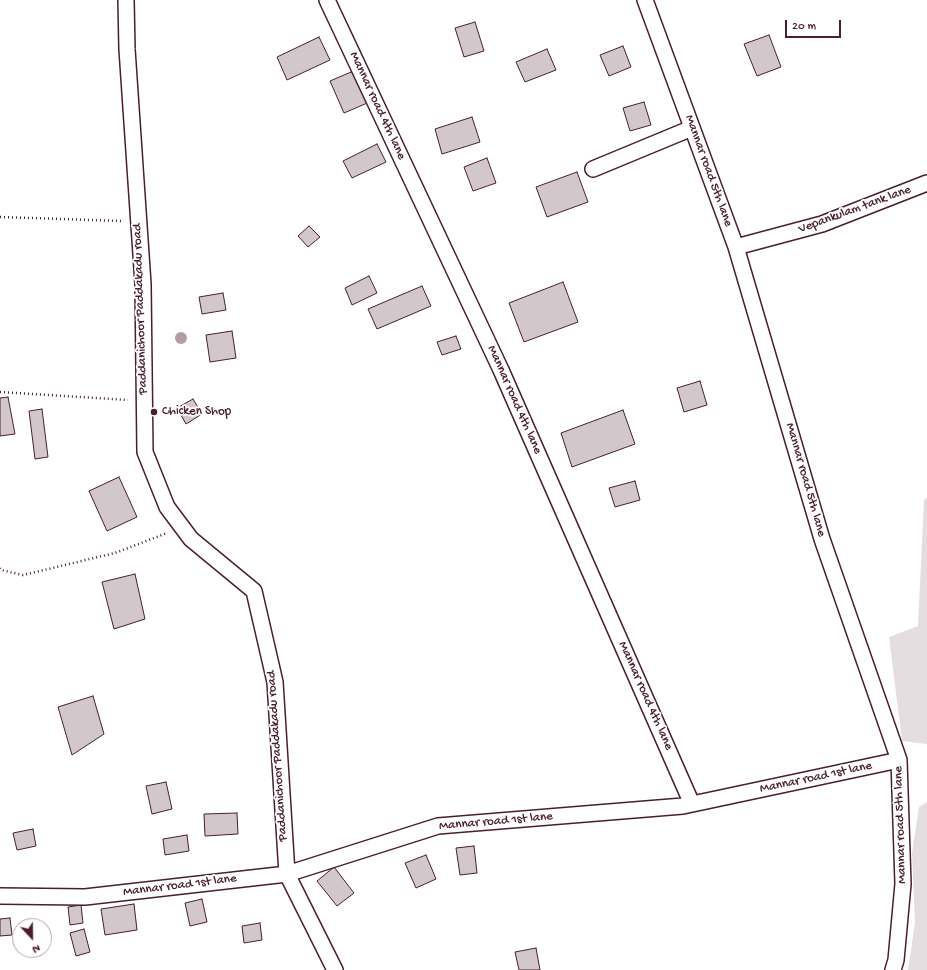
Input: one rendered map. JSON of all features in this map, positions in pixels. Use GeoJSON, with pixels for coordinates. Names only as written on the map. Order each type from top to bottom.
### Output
{"type":"FeatureCollection","features":[{"type":"Feature","properties":{"kind":"street","name":"Paddanichoor Paddakadu road"},"geometry":{"type":"LineString","coordinates":[[126,0],[127,49],[143,284],[145,452],[167,507],[191,539],[254,591],[275,682],[287,874],[335,970]]}},
{"type":"Feature","properties":{"kind":"street","name":"Mannar road 4th lane"},"geometry":{"type":"LineString","coordinates":[[327,0],[501,370],[692,804]]}},
{"type":"Feature","properties":{"kind":"street","name":"Mannar road 5th lane"},"geometry":{"type":"LineString","coordinates":[[645,0],[736,247],[822,539],[899,760],[904,884],[896,960],[893,970]]}},
{"type":"Feature","properties":{"kind":"street"},"geometry":{"type":"LineString","coordinates":[[593,169],[692,128]]}},
{"type":"Feature","properties":{"kind":"street","name":"Vepankulam tank lane"},"geometry":{"type":"LineString","coordinates":[[736,247],[822,224],[927,184]]}},
{"type":"Feature","properties":{"kind":"street","name":"Mannar road 1st lane"},"geometry":{"type":"LineString","coordinates":[[0,896],[85,897],[287,874],[438,826],[683,806],[899,760]]}},
{"type":"Feature","properties":{"kind":"path"},"geometry":{"type":"LineString","coordinates":[[0,217],[139,222]]}},
{"type":"Feature","properties":{"kind":"path"},"geometry":{"type":"LineString","coordinates":[[0,392],[144,402]]}},
{"type":"Feature","properties":{"kind":"path"},"geometry":{"type":"LineString","coordinates":[[0,568],[0,570],[23,575],[115,553],[183,528]]}},
{"type":"Feature","properties":{"kind":"shaded area"},"geometry":{"type":"Polygon","coordinates":[[[927,497],[927,744],[902,741],[889,637],[918,626],[924,500],[927,497]]]}},
{"type":"Feature","properties":{"kind":"shaded area"},"geometry":{"type":"Polygon","coordinates":[[[927,802],[927,970],[908,970],[915,923],[912,853],[919,807],[927,802]]]}},
{"type":"Feature","properties":{"kind":"building"},"geometry":{"type":"Polygon","coordinates":[[[475,22],[484,51],[464,57],[455,28],[475,22]]]}},
{"type":"Feature","properties":{"kind":"building"},"geometry":{"type":"Polygon","coordinates":[[[769,35],[781,67],[757,76],[744,44],[769,35]]]}},
{"type":"Feature","properties":{"kind":"building"},"geometry":{"type":"Polygon","coordinates":[[[319,37],[330,60],[287,80],[277,57],[319,37]]]}},
{"type":"Feature","properties":{"kind":"building"},"geometry":{"type":"Polygon","coordinates":[[[623,46],[631,67],[609,76],[600,55],[623,46]]]}},
{"type":"Feature","properties":{"kind":"building"},"geometry":{"type":"Polygon","coordinates":[[[547,49],[556,70],[525,82],[516,62],[547,49]]]}},
{"type":"Feature","properties":{"kind":"building"},"geometry":{"type":"Polygon","coordinates":[[[358,69],[372,101],[344,113],[330,81],[358,69]]]}},
{"type":"Feature","properties":{"kind":"building"},"geometry":{"type":"Polygon","coordinates":[[[644,102],[651,125],[630,131],[623,108],[644,102]]]}},
{"type":"Feature","properties":{"kind":"building"},"geometry":{"type":"Polygon","coordinates":[[[472,117],[480,142],[442,154],[435,129],[472,117]]]}},
{"type":"Feature","properties":{"kind":"building"},"geometry":{"type":"Polygon","coordinates":[[[377,144],[386,162],[352,178],[343,161],[377,144]]]}},
{"type":"Feature","properties":{"kind":"building"},"geometry":{"type":"Polygon","coordinates":[[[487,158],[496,183],[473,191],[464,167],[487,158]]]}},
{"type":"Feature","properties":{"kind":"building"},"geometry":{"type":"Polygon","coordinates":[[[577,172],[588,202],[547,217],[536,187],[577,172]]]}},
{"type":"Feature","properties":{"kind":"building"},"geometry":{"type":"Polygon","coordinates":[[[309,226],[320,237],[308,247],[298,236],[309,226]]]}},
{"type":"Feature","properties":{"kind":"building"},"geometry":{"type":"Polygon","coordinates":[[[369,276],[377,293],[352,305],[345,288],[369,276]]]}},
{"type":"Feature","properties":{"kind":"building"},"geometry":{"type":"Polygon","coordinates":[[[563,282],[578,322],[524,342],[509,303],[563,282]]]}},
{"type":"Feature","properties":{"kind":"building"},"geometry":{"type":"Polygon","coordinates":[[[422,286],[431,306],[377,329],[368,309],[422,286]]]}},
{"type":"Feature","properties":{"kind":"building"},"geometry":{"type":"Polygon","coordinates":[[[223,293],[226,310],[202,314],[199,297],[223,293]]]}},
{"type":"Feature","properties":{"kind":"building"},"geometry":{"type":"Polygon","coordinates":[[[232,331],[236,358],[210,362],[206,335],[232,331]]]}},
{"type":"Feature","properties":{"kind":"building"},"geometry":{"type":"Polygon","coordinates":[[[456,336],[461,349],[442,355],[437,342],[456,336]]]}},
{"type":"Feature","properties":{"kind":"building"},"geometry":{"type":"Polygon","coordinates":[[[700,381],[707,405],[684,412],[677,388],[700,381]]]}},
{"type":"Feature","properties":{"kind":"building"},"geometry":{"type":"Polygon","coordinates":[[[8,397],[15,434],[0,436],[0,398],[8,397]]]}},
{"type":"Feature","properties":{"kind":"building"},"geometry":{"type":"Polygon","coordinates":[[[193,399],[202,414],[186,424],[177,408],[193,399]]]}},
{"type":"Feature","properties":{"kind":"building"},"geometry":{"type":"Polygon","coordinates":[[[42,409],[48,457],[35,459],[29,411],[42,409]]]}},
{"type":"Feature","properties":{"kind":"building"},"geometry":{"type":"Polygon","coordinates":[[[623,410],[635,444],[572,467],[561,433],[623,410]]]}},
{"type":"Feature","properties":{"kind":"building"},"geometry":{"type":"Polygon","coordinates":[[[119,477],[137,517],[107,531],[89,491],[119,477]]]}},
{"type":"Feature","properties":{"kind":"building"},"geometry":{"type":"Polygon","coordinates":[[[635,481],[640,500],[615,507],[609,488],[635,481]]]}},
{"type":"Feature","properties":{"kind":"building"},"geometry":{"type":"Polygon","coordinates":[[[135,574],[145,619],[114,629],[102,582],[135,574]]]}},
{"type":"Feature","properties":{"kind":"building"},"geometry":{"type":"Polygon","coordinates":[[[93,696],[104,734],[72,755],[58,707],[93,696]]]}},
{"type":"Feature","properties":{"kind":"building"},"geometry":{"type":"Polygon","coordinates":[[[166,782],[172,809],[152,814],[146,786],[166,782]]]}},
{"type":"Feature","properties":{"kind":"building"},"geometry":{"type":"Polygon","coordinates":[[[237,813],[238,834],[205,836],[204,814],[237,813]]]}},
{"type":"Feature","properties":{"kind":"building"},"geometry":{"type":"Polygon","coordinates":[[[33,829],[36,846],[17,850],[13,833],[33,829]]]}},
{"type":"Feature","properties":{"kind":"building"},"geometry":{"type":"Polygon","coordinates":[[[187,835],[189,851],[165,855],[163,839],[187,835]]]}},
{"type":"Feature","properties":{"kind":"building"},"geometry":{"type":"Polygon","coordinates":[[[474,846],[477,873],[460,875],[456,848],[474,846]]]}},
{"type":"Feature","properties":{"kind":"building"},"geometry":{"type":"Polygon","coordinates":[[[426,855],[436,879],[416,888],[405,863],[426,855]]]}},
{"type":"Feature","properties":{"kind":"building"},"geometry":{"type":"Polygon","coordinates":[[[334,867],[354,893],[337,906],[317,881],[334,867]]]}},
{"type":"Feature","properties":{"kind":"building"},"geometry":{"type":"Polygon","coordinates":[[[202,899],[207,922],[190,926],[185,903],[202,899]]]}},
{"type":"Feature","properties":{"kind":"building"},"geometry":{"type":"Polygon","coordinates":[[[134,904],[137,930],[105,935],[101,909],[134,904]]]}},
{"type":"Feature","properties":{"kind":"building"},"geometry":{"type":"Polygon","coordinates":[[[81,905],[83,923],[70,925],[68,907],[81,905]]]}},
{"type":"Feature","properties":{"kind":"building"},"geometry":{"type":"Polygon","coordinates":[[[10,918],[12,935],[0,936],[0,919],[10,918]]]}},
{"type":"Feature","properties":{"kind":"building"},"geometry":{"type":"Polygon","coordinates":[[[260,923],[262,940],[244,943],[242,926],[260,923]]]}},
{"type":"Feature","properties":{"kind":"building"},"geometry":{"type":"Polygon","coordinates":[[[84,929],[90,952],[76,956],[70,933],[84,929]]]}},
{"type":"Feature","properties":{"kind":"building"},"geometry":{"type":"Polygon","coordinates":[[[536,948],[540,970],[519,970],[515,952],[536,948]]]}},
{"type":"Feature","properties":{"kind":"place","name":"Chicken Shop"},"geometry":{"type":"Point","coordinates":[154,412]}}]}
